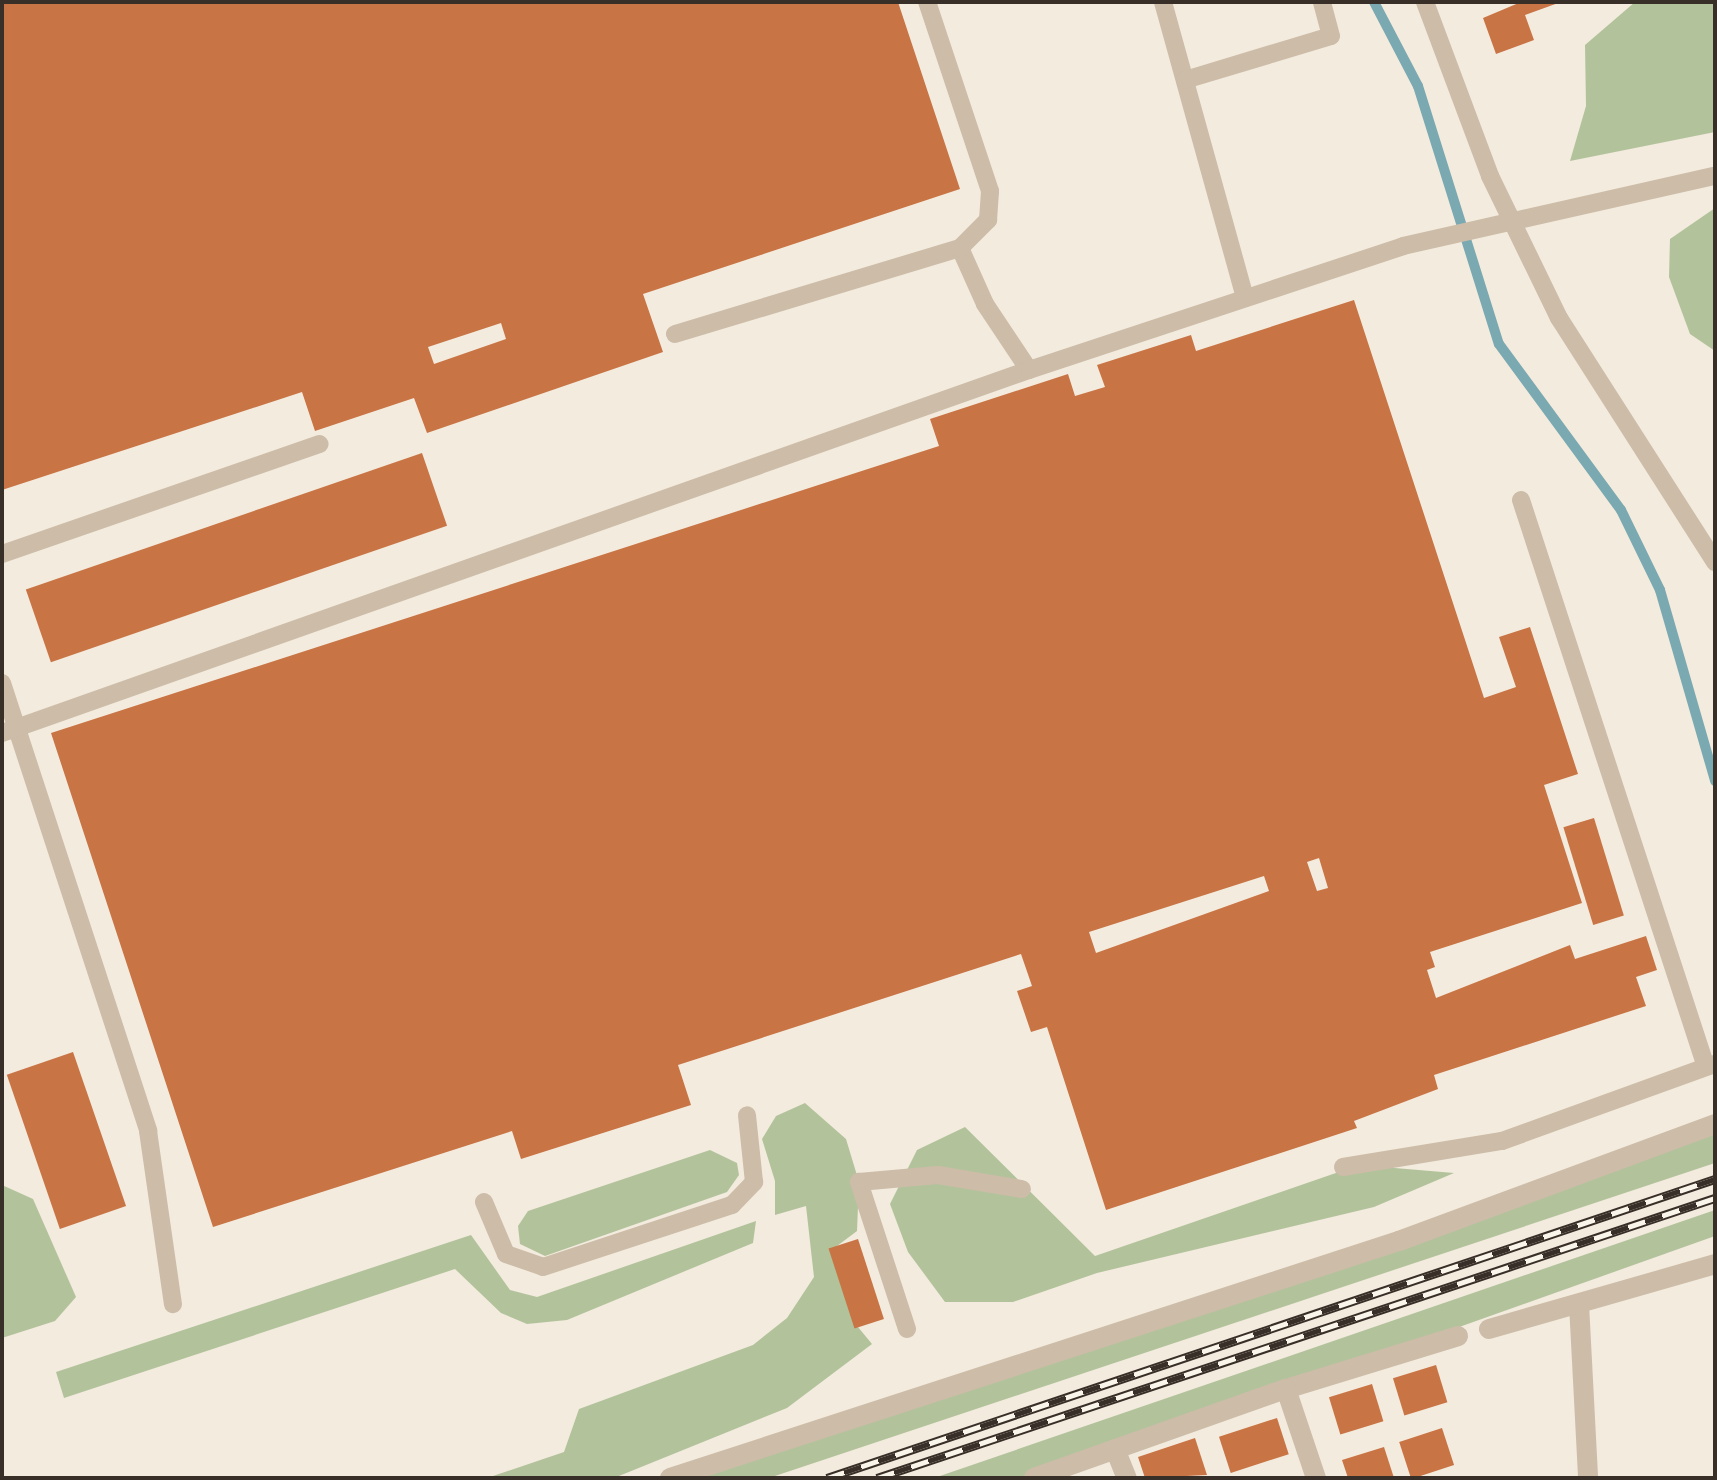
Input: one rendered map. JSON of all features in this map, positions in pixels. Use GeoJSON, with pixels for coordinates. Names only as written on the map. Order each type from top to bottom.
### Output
{"type":"FeatureCollection","features":[{"type":"Feature","properties":{"kind":"street"},"geometry":{"type":"LineString","coordinates":[[670,1478],[1399,1241],[1715,1124]]}},
{"type":"Feature","properties":{"kind":"street"},"geometry":{"type":"LineString","coordinates":[[1489,1329],[1715,1264]]}},
{"type":"Feature","properties":{"kind":"street"},"geometry":{"type":"LineString","coordinates":[[1579,1304],[1588,1478]]}},
{"type":"Feature","properties":{"kind":"street"},"geometry":{"type":"LineString","coordinates":[[1034,1478],[1286,1389],[1458,1336]]}},
{"type":"Feature","properties":{"kind":"street"},"geometry":{"type":"LineString","coordinates":[[1286,1389],[1316,1478]]}},
{"type":"Feature","properties":{"kind":"street"},"geometry":{"type":"LineString","coordinates":[[1115,1449],[1127,1478]]}},
{"type":"Feature","properties":{"kind":"lane"},"geometry":{"type":"LineString","coordinates":[[675,334],[960,248],[988,220],[990,191],[927,2]]}},
{"type":"Feature","properties":{"kind":"lane"},"geometry":{"type":"LineString","coordinates":[[1163,2],[1245,298]]}},
{"type":"Feature","properties":{"kind":"lane"},"geometry":{"type":"LineString","coordinates":[[1185,80],[1331,36],[1322,2]]}},
{"type":"Feature","properties":{"kind":"lane"},"geometry":{"type":"LineString","coordinates":[[1425,2],[1490,176],[1559,318],[1715,562]]}},
{"type":"Feature","properties":{"kind":"lane"},"geometry":{"type":"LineString","coordinates":[[9,731],[1029,370],[1403,246],[1714,176]]}},
{"type":"Feature","properties":{"kind":"lane"},"geometry":{"type":"LineString","coordinates":[[960,248],[985,304],[1029,370]]}},
{"type":"Feature","properties":{"kind":"lane"},"geometry":{"type":"LineString","coordinates":[[2,554],[319,444]]}},
{"type":"Feature","properties":{"kind":"lane"},"geometry":{"type":"LineString","coordinates":[[1343,1167],[1502,1141],[1711,1065],[1521,500]]}},
{"type":"Feature","properties":{"kind":"lane"},"geometry":{"type":"LineString","coordinates":[[2,683],[9,731],[148,1131],[173,1304]]}},
{"type":"Feature","properties":{"kind":"lane"},"geometry":{"type":"LineString","coordinates":[[484,1202],[506,1254],[543,1267],[718,1210],[754,1182],[747,1115]]}},
{"type":"Feature","properties":{"kind":"lane"},"geometry":{"type":"LineString","coordinates":[[907,1329],[859,1182],[938,1175],[1022,1189]]}},
{"type":"Feature","properties":{"kind":"green space"},"geometry":{"type":"Polygon","coordinates":[[[1635,2],[1715,2],[1715,132],[1570,161],[1586,106],[1585,45],[1635,2]]]}},
{"type":"Feature","properties":{"kind":"green space"},"geometry":{"type":"Polygon","coordinates":[[[1715,208],[1715,351],[1690,334],[1669,277],[1670,239],[1715,208]]]}},
{"type":"Feature","properties":{"kind":"green space"},"geometry":{"type":"Polygon","coordinates":[[[805,1103],[846,1139],[859,1182],[857,1231],[837,1246],[853,1321],[872,1344],[787,1408],[614,1478],[487,1478],[564,1452],[579,1409],[753,1345],[787,1318],[814,1277],[806,1206],[775,1215],[775,1181],[762,1139],[776,1116],[805,1103]]]}},
{"type":"Feature","properties":{"kind":"green space"},"geometry":{"type":"Polygon","coordinates":[[[1715,1124],[1715,1163],[769,1478],[671,1478],[1715,1124]]]}},
{"type":"Feature","properties":{"kind":"green space"},"geometry":{"type":"Polygon","coordinates":[[[965,1127],[1095,1256],[1359,1165],[1454,1173],[1374,1207],[1097,1273],[1013,1302],[945,1302],[908,1252],[890,1204],[917,1150],[965,1127]]]}},
{"type":"Feature","properties":{"kind":"green space"},"geometry":{"type":"Polygon","coordinates":[[[710,1150],[737,1163],[739,1175],[727,1192],[545,1256],[520,1244],[518,1226],[528,1211],[710,1150]]]}},
{"type":"Feature","properties":{"kind":"green space"},"geometry":{"type":"Polygon","coordinates":[[[2,1185],[33,1199],[76,1297],[55,1321],[2,1338],[2,1185]]]}},
{"type":"Feature","properties":{"kind":"green space"},"geometry":{"type":"Polygon","coordinates":[[[1715,1210],[1715,1236],[1181,1426],[1029,1478],[934,1478],[1715,1210]]]}},
{"type":"Feature","properties":{"kind":"green space"},"geometry":{"type":"Polygon","coordinates":[[[756,1221],[753,1243],[567,1320],[527,1324],[501,1313],[455,1269],[64,1398],[56,1372],[471,1235],[510,1290],[537,1297],[756,1221]]]}},
{"type":"Feature","properties":{"kind":"building"},"geometry":{"type":"Polygon","coordinates":[[[2,2],[898,2],[960,189],[643,294],[663,352],[427,433],[414,398],[315,431],[302,392],[2,490],[2,2]],[[501,323],[428,347],[434,364],[506,339],[501,323]]]}},
{"type":"Feature","properties":{"kind":"building"},"geometry":{"type":"Polygon","coordinates":[[[1521,2],[1561,2],[1525,15],[1534,40],[1496,54],[1483,18],[1521,2]]]}},
{"type":"Feature","properties":{"kind":"building"},"geometry":{"type":"Polygon","coordinates":[[[1354,300],[1484,698],[1516,687],[1499,637],[1530,627],[1578,774],[1544,785],[1582,903],[1430,952],[1435,967],[1427,970],[1436,998],[1570,945],[1575,959],[1646,936],[1657,970],[1636,977],[1646,1006],[1434,1075],[1438,1089],[1354,1121],[1357,1128],[1106,1210],[1047,1027],[1031,1032],[1017,991],[1032,986],[1021,954],[678,1065],[691,1105],[521,1159],[512,1131],[213,1227],[51,733],[939,446],[930,419],[1068,374],[1075,396],[1105,387],[1097,365],[1191,335],[1196,351],[1354,300]],[[1319,858],[1307,862],[1317,891],[1328,888],[1319,858]],[[1264,876],[1089,932],[1096,953],[1269,891],[1264,876]]]}},
{"type":"Feature","properties":{"kind":"building"},"geometry":{"type":"Polygon","coordinates":[[[422,453],[447,526],[51,662],[26,589],[422,453]]]}},
{"type":"Feature","properties":{"kind":"building"},"geometry":{"type":"Polygon","coordinates":[[[1594,818],[1624,916],[1593,925],[1563,827],[1594,818]]]}},
{"type":"Feature","properties":{"kind":"building"},"geometry":{"type":"Polygon","coordinates":[[[73,1052],[126,1206],[60,1229],[7,1075],[73,1052]]]}},
{"type":"Feature","properties":{"kind":"building"},"geometry":{"type":"Polygon","coordinates":[[[858,1239],[884,1319],[854,1328],[829,1249],[858,1239]]]}},
{"type":"Feature","properties":{"kind":"building"},"geometry":{"type":"Polygon","coordinates":[[[1436,1365],[1447,1402],[1404,1415],[1393,1378],[1436,1365]]]}},
{"type":"Feature","properties":{"kind":"building"},"geometry":{"type":"Polygon","coordinates":[[[1372,1384],[1383,1421],[1340,1434],[1329,1397],[1372,1384]]]}},
{"type":"Feature","properties":{"kind":"building"},"geometry":{"type":"Polygon","coordinates":[[[1277,1418],[1289,1454],[1231,1473],[1219,1437],[1277,1418]]]}},
{"type":"Feature","properties":{"kind":"building"},"geometry":{"type":"Polygon","coordinates":[[[1442,1428],[1454,1465],[1411,1478],[1399,1442],[1442,1428]]]}},
{"type":"Feature","properties":{"kind":"building"},"geometry":{"type":"Polygon","coordinates":[[[1195,1438],[1207,1475],[1145,1478],[1138,1457],[1195,1438]]]}},
{"type":"Feature","properties":{"kind":"building"},"geometry":{"type":"Polygon","coordinates":[[[1384,1447],[1394,1478],[1348,1478],[1342,1460],[1384,1447]]]}},
{"type":"Feature","properties":{"kind":"waterway"},"geometry":{"type":"LineString","coordinates":[[1374,2],[1418,86],[1499,344],[1621,510],[1660,590],[1715,781]]}},
{"type":"Feature","properties":{"kind":"railway"},"geometry":{"type":"LineString","coordinates":[[827,1478],[1715,1179]]}},
{"type":"Feature","properties":{"kind":"railway"},"geometry":{"type":"LineString","coordinates":[[877,1478],[1715,1198]]}}]}
